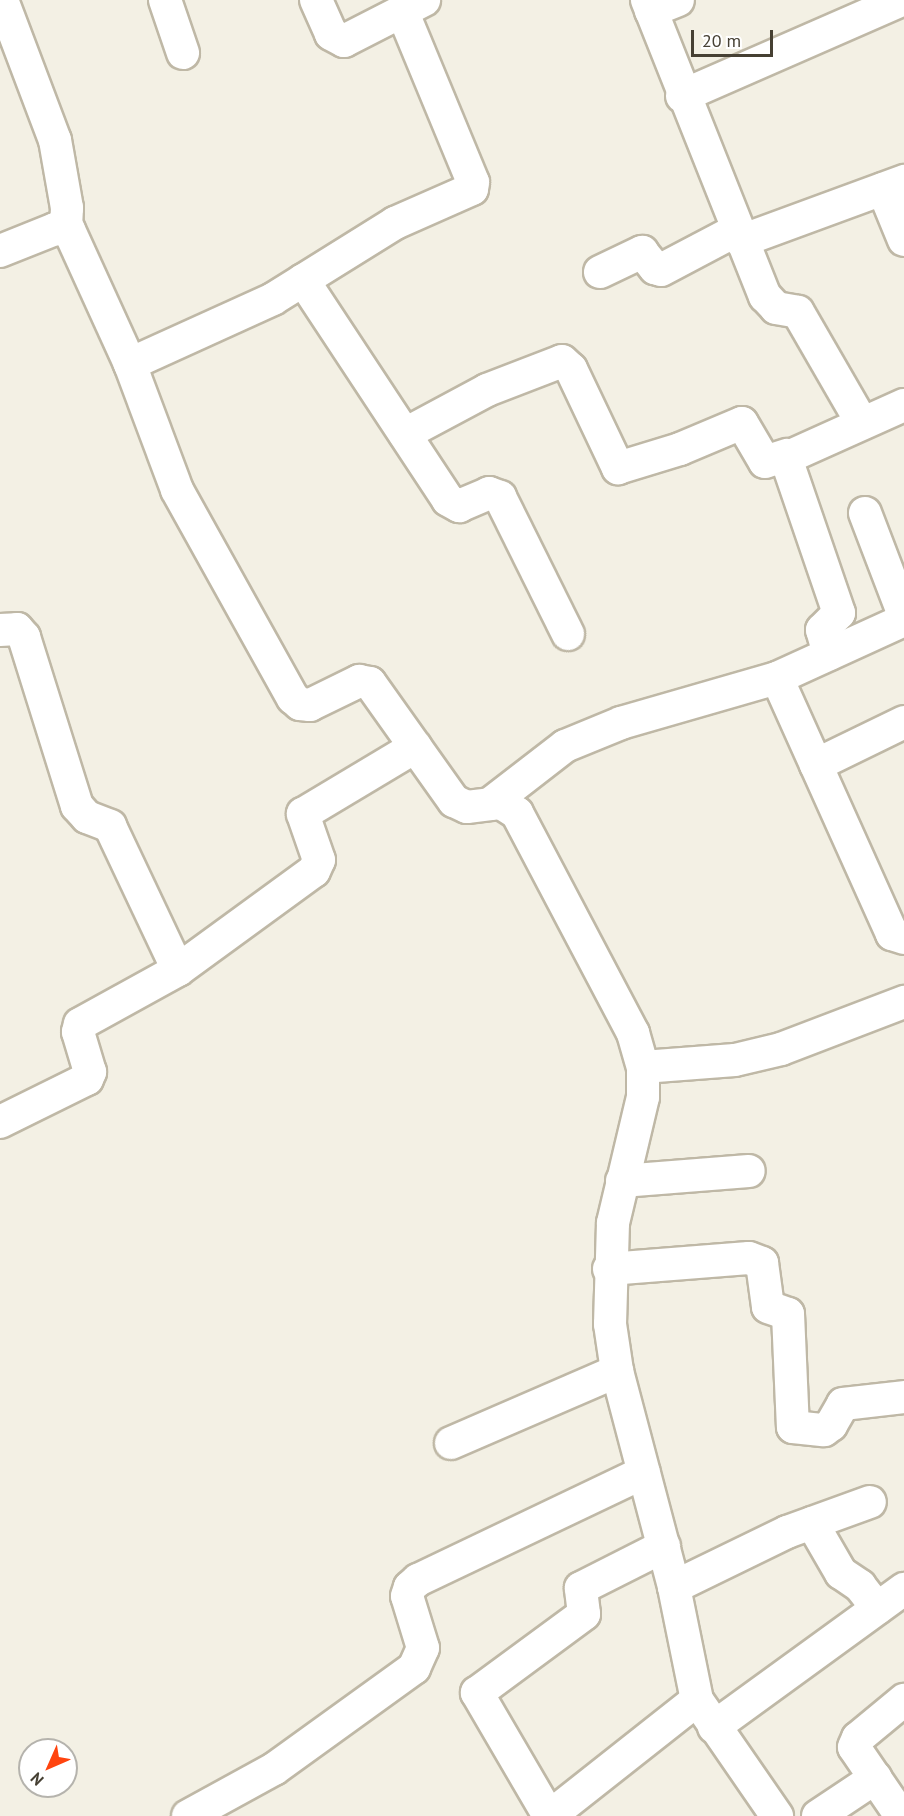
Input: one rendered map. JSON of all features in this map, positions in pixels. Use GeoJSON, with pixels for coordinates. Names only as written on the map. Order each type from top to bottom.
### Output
{"type":"FeatureCollection","features":[{"type":"Feature","properties":{"kind":"street"},"geometry":{"type":"LineString","coordinates":[[2,0],[56,140],[67,208],[66,229],[130,364],[177,490],[293,698],[300,704],[310,705],[365,681],[454,801],[467,807],[501,803],[517,813],[633,1033],[643,1067],[643,1097],[622,1181],[609,1269],[610,1324],[617,1371],[675,1587],[697,1700],[777,1816]]}},
{"type":"Feature","properties":{"kind":"street"},"geometry":{"type":"LineString","coordinates":[[165,0],[183,53]]}},
{"type":"Feature","properties":{"kind":"street"},"geometry":{"type":"LineString","coordinates":[[130,364],[273,299],[396,223],[472,189],[474,182],[413,5],[344,41],[331,34],[316,0]]}},
{"type":"Feature","properties":{"kind":"street"},"geometry":{"type":"LineString","coordinates":[[682,96],[902,0]]}},
{"type":"Feature","properties":{"kind":"street"},"geometry":{"type":"LineString","coordinates":[[658,4],[682,96],[769,303],[798,312],[862,423]]}},
{"type":"Feature","properties":{"kind":"street"},"geometry":{"type":"LineString","coordinates":[[600,272],[642,252],[661,270],[739,236],[894,185],[904,240]]}},
{"type":"Feature","properties":{"kind":"street"},"geometry":{"type":"LineString","coordinates":[[0,251],[55,229],[66,229]]}},
{"type":"Feature","properties":{"kind":"street"},"geometry":{"type":"LineString","coordinates":[[303,280],[454,505],[489,493],[500,497],[567,634]]}},
{"type":"Feature","properties":{"kind":"street"},"geometry":{"type":"LineString","coordinates":[[405,434],[487,390],[562,361],[571,369],[618,468],[680,449],[742,423],[765,462],[787,455],[904,405]]}},
{"type":"Feature","properties":{"kind":"street"},"geometry":{"type":"LineString","coordinates":[[787,455],[785,462],[839,613],[822,630],[830,654]]}},
{"type":"Feature","properties":{"kind":"street"},"geometry":{"type":"LineString","coordinates":[[865,513],[904,615]]}},
{"type":"Feature","properties":{"kind":"street"},"geometry":{"type":"LineString","coordinates":[[490,804],[566,746],[621,723],[777,678],[904,620]]}},
{"type":"Feature","properties":{"kind":"street"},"geometry":{"type":"LineString","coordinates":[[0,630],[17,629],[24,637],[77,806],[87,817],[110,826],[178,970]]}},
{"type":"Feature","properties":{"kind":"street"},"geometry":{"type":"LineString","coordinates":[[777,678],[892,934],[904,938]]}},
{"type":"Feature","properties":{"kind":"street"},"geometry":{"type":"LineString","coordinates":[[816,765],[904,722]]}},
{"type":"Feature","properties":{"kind":"street"},"geometry":{"type":"LineString","coordinates":[[0,1122],[87,1079],[90,1072],[78,1032],[80,1024],[178,970],[318,867],[303,818],[307,809],[415,747]]}},
{"type":"Feature","properties":{"kind":"street"},"geometry":{"type":"LineString","coordinates":[[643,1067],[735,1060],[782,1049],[904,1002]]}},
{"type":"Feature","properties":{"kind":"street"},"geometry":{"type":"LineString","coordinates":[[622,1181],[749,1171]]}},
{"type":"Feature","properties":{"kind":"street"},"geometry":{"type":"LineString","coordinates":[[609,1269],[749,1258],[762,1263],[768,1307],[788,1314],[793,1426],[828,1429],[843,1404],[904,1397]]}},
{"type":"Feature","properties":{"kind":"street"},"geometry":{"type":"LineString","coordinates":[[451,1443],[617,1371]]}},
{"type":"Feature","properties":{"kind":"street"},"geometry":{"type":"LineString","coordinates":[[188,1816],[274,1769],[414,1668],[423,1648],[407,1596],[410,1587],[418,1580],[644,1472]]}},
{"type":"Feature","properties":{"kind":"street"},"geometry":{"type":"LineString","coordinates":[[675,1587],[742,1552],[870,1502]]}},
{"type":"Feature","properties":{"kind":"street"},"geometry":{"type":"LineString","coordinates":[[812,1523],[841,1573],[860,1586],[877,1608]]}},
{"type":"Feature","properties":{"kind":"street"},"geometry":{"type":"LineString","coordinates":[[664,1546],[581,1588],[584,1614],[477,1693],[550,1816],[697,1700]]}},
{"type":"Feature","properties":{"kind":"street"},"geometry":{"type":"LineString","coordinates":[[714,1727],[904,1589]]}},
{"type":"Feature","properties":{"kind":"street"},"geometry":{"type":"LineString","coordinates":[[901,1816],[854,1743],[904,1700]]}},
{"type":"Feature","properties":{"kind":"street"},"geometry":{"type":"LineString","coordinates":[[818,1816],[875,1778]]}}]}
